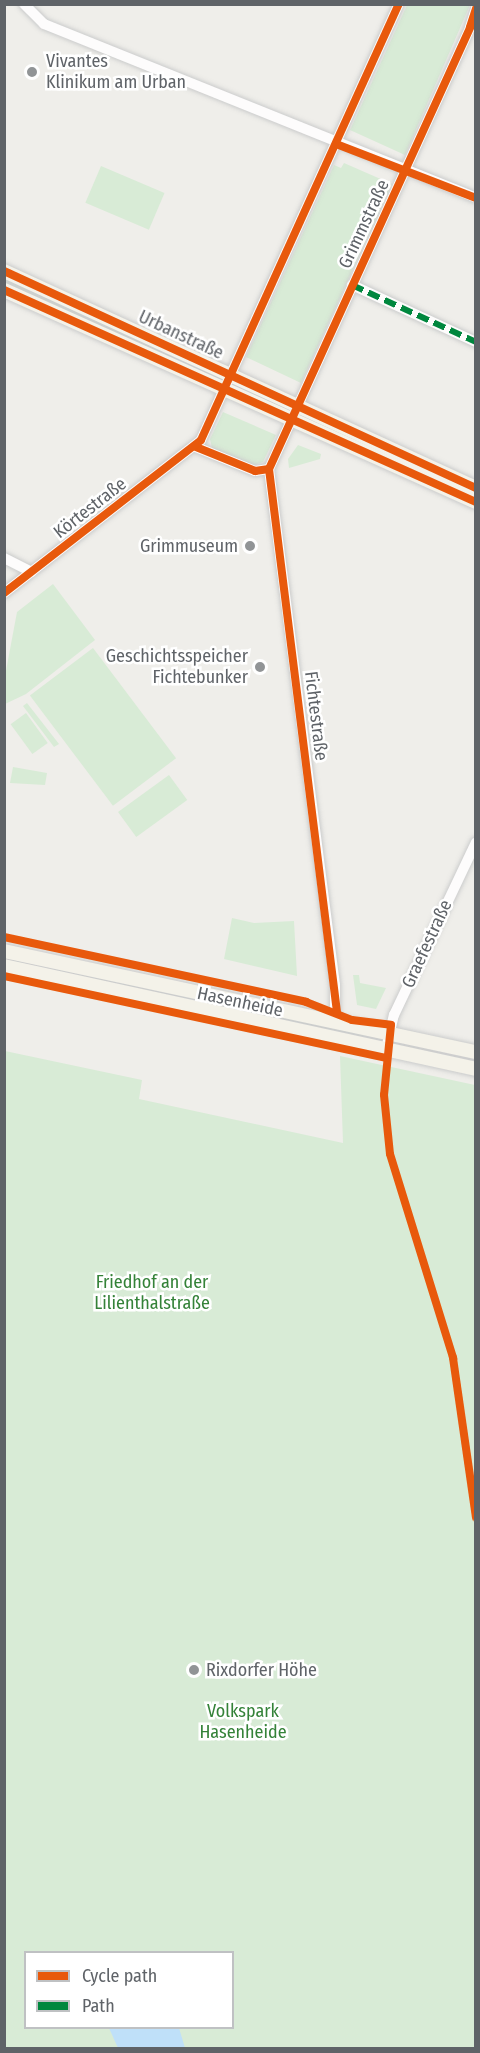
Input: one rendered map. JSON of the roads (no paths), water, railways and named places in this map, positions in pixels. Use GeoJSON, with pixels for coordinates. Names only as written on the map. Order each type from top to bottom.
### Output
{"type":"FeatureCollection","features":[{"type":"Feature","properties":{"kind":"main road","name":"Urbanstraße"},"geometry":{"type":"LineString","coordinates":[[4,271],[231,374],[295,412],[476,502]]}},
{"type":"Feature","properties":{"kind":"main road","name":"Urbanstraße"},"geometry":{"type":"LineString","coordinates":[[4,290],[224,389],[295,412],[476,488]]}},
{"type":"Feature","properties":{"kind":"main road","name":"Hasenheide"},"geometry":{"type":"LineString","coordinates":[[4,951],[476,1052]]}},
{"type":"Feature","properties":{"kind":"main road","name":"Hasenheide"},"geometry":{"type":"LineString","coordinates":[[4,966],[476,1069]]}},
{"type":"Feature","properties":{"kind":"main road"},"geometry":{"type":"LineString","coordinates":[[438,1061],[442,1045]]}},
{"type":"Feature","properties":{"kind":"street"},"geometry":{"type":"LineString","coordinates":[[24,4],[44,24],[336,144],[476,198]]}},
{"type":"Feature","properties":{"kind":"street"},"geometry":{"type":"LineString","coordinates":[[231,374],[399,4]]}},
{"type":"Feature","properties":{"kind":"street","name":"Grimmstraße"},"geometry":{"type":"LineString","coordinates":[[295,412],[405,171],[476,8]]}},
{"type":"Feature","properties":{"kind":"street"},"geometry":{"type":"LineString","coordinates":[[352,285],[476,342]]}},
{"type":"Feature","properties":{"kind":"street","name":"Körtestraße"},"geometry":{"type":"LineString","coordinates":[[4,593],[196,447],[231,374]]}},
{"type":"Feature","properties":{"kind":"street"},"geometry":{"type":"LineString","coordinates":[[196,447],[255,471],[269,469],[295,412]]}},
{"type":"Feature","properties":{"kind":"street","name":"Fichtestraße"},"geometry":{"type":"LineString","coordinates":[[269,469],[331,955],[335,1022]]}},
{"type":"Feature","properties":{"kind":"street"},"geometry":{"type":"LineString","coordinates":[[4,558],[32,572]]}},
{"type":"Feature","properties":{"kind":"street","name":"Graefestraße"},"geometry":{"type":"LineString","coordinates":[[386,1049],[388,1034],[476,842]]}},
{"type":"Feature","properties":{"kind":"water"},"geometry":{"type":"Polygon","coordinates":[[[109,2029],[179,2029],[185,2048],[118,2048],[109,2029]]]}},
{"type":"Feature","properties":{"kind":"place","name":"Vivantes Klinikum am Urban"},"geometry":{"type":"Point","coordinates":[32,72]}},
{"type":"Feature","properties":{"kind":"place","name":"Grimmuseum"},"geometry":{"type":"Point","coordinates":[250,546]}},
{"type":"Feature","properties":{"kind":"place","name":"Geschichtsspeicher Fichtebunker"},"geometry":{"type":"Point","coordinates":[260,667]}},
{"type":"Feature","properties":{"kind":"place","name":"Rixdorfer Höhe"},"geometry":{"type":"Point","coordinates":[194,1670]}},
{"type":"Feature","properties":{"kind":"park label","name":"Friedhof an der Lilienthalstraße"},"geometry":{"type":"Point","coordinates":[152,1293]}},
{"type":"Feature","properties":{"kind":"park label","name":"Volkspark Hasenheide"},"geometry":{"type":"Point","coordinates":[243,1722]}}]}
